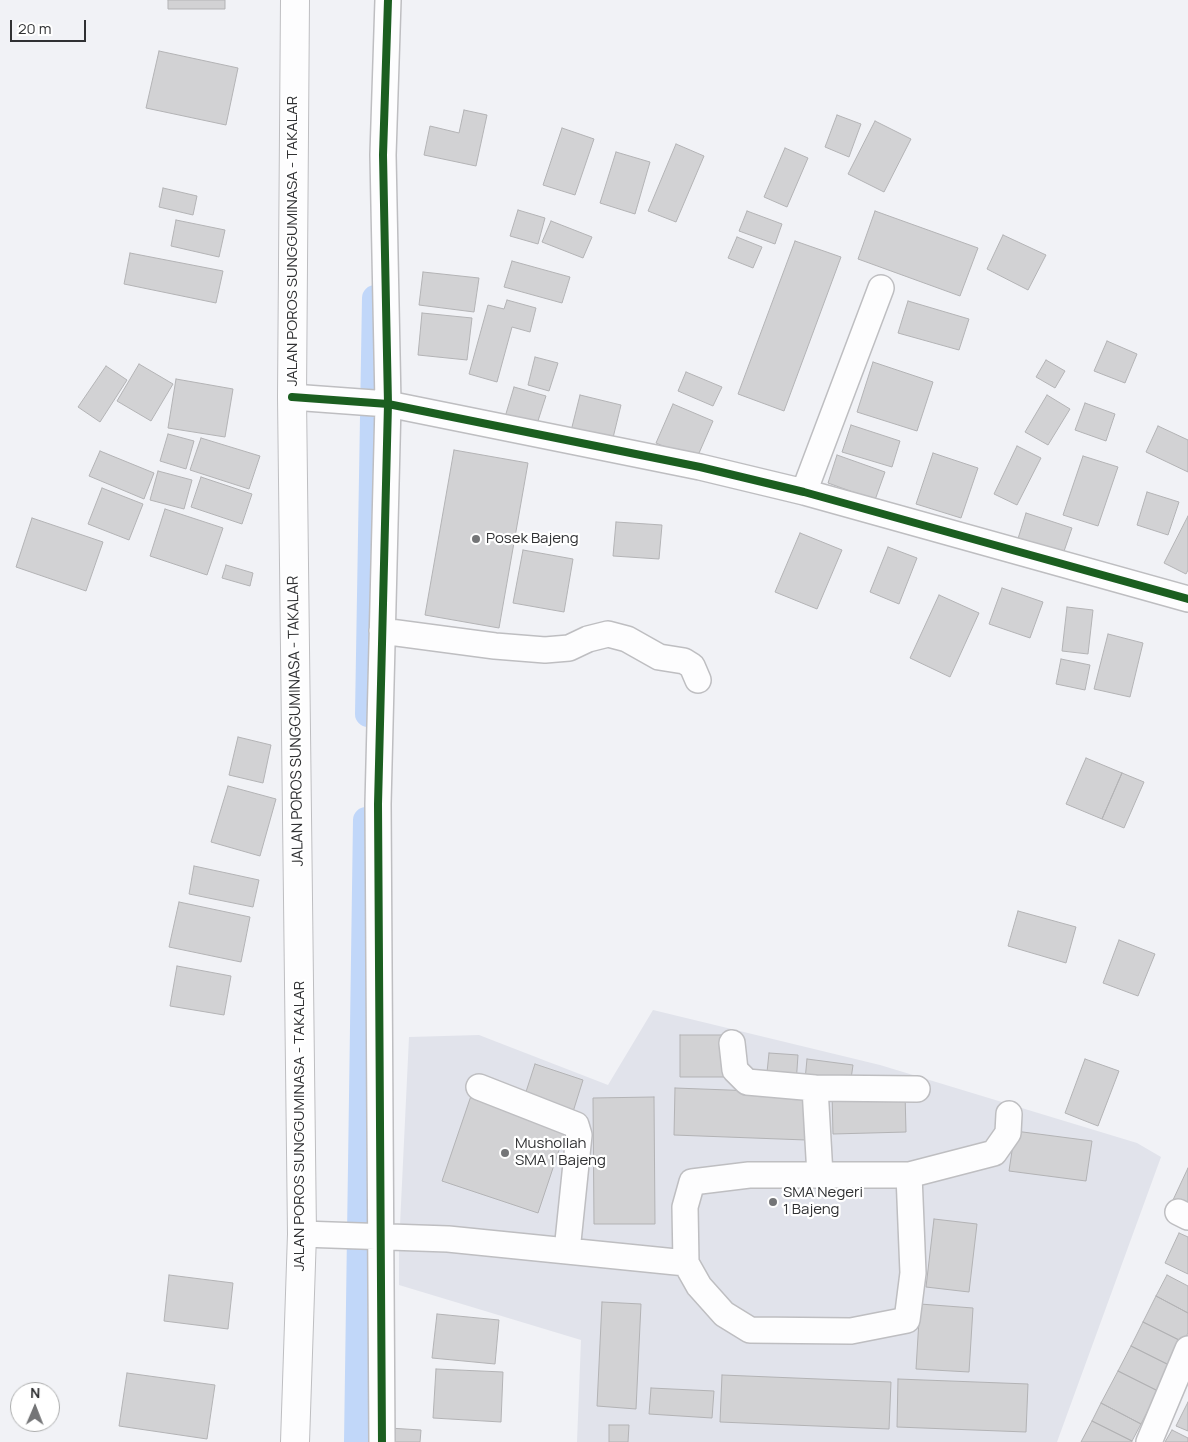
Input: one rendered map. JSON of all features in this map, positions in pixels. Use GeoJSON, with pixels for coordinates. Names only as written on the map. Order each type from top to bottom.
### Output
{"type":"FeatureCollection","features":[{"type":"Feature","properties":{"kind":"highway","name":"JALAN POROS SUNGGUMINASA - TAKALAR"},"geometry":{"type":"LineString","coordinates":[[295,0],[292,398],[314,1234],[295,1442]]}},
{"type":"Feature","properties":{"kind":"street"},"geometry":{"type":"LineString","coordinates":[[382,1442],[378,1238],[378,804],[382,630],[383,155],[388,0]]}},
{"type":"Feature","properties":{"kind":"street"},"geometry":{"type":"LineString","coordinates":[[804,492],[881,288]]}},
{"type":"Feature","properties":{"kind":"street"},"geometry":{"type":"LineString","coordinates":[[292,398],[381,403],[700,467],[804,492],[1188,599]]}},
{"type":"Feature","properties":{"kind":"street"},"geometry":{"type":"LineString","coordinates":[[382,630],[495,646],[545,650],[569,648],[588,639],[608,634],[627,639],[659,657],[684,661],[692,666],[698,680]]}},
{"type":"Feature","properties":{"kind":"street"},"geometry":{"type":"LineString","coordinates":[[732,1043],[735,1070],[747,1082],[815,1088],[917,1089]]}},
{"type":"Feature","properties":{"kind":"street"},"geometry":{"type":"LineString","coordinates":[[478,1087],[576,1125],[579,1135],[567,1251]]}},
{"type":"Feature","properties":{"kind":"street"},"geometry":{"type":"LineString","coordinates":[[815,1088],[820,1176]]}},
{"type":"Feature","properties":{"kind":"street"},"geometry":{"type":"LineString","coordinates":[[909,1175],[913,1273],[907,1320],[851,1331],[750,1330],[724,1314],[699,1286],[686,1262],[685,1207],[692,1182],[749,1175],[909,1175],[994,1153],[1008,1133],[1008,1114]]}},
{"type":"Feature","properties":{"kind":"street"},"geometry":{"type":"LineString","coordinates":[[314,1234],[378,1238],[448,1238],[686,1262]]}},
{"type":"Feature","properties":{"kind":"street"},"geometry":{"type":"LineString","coordinates":[[1149,1442],[1188,1350]]}},
{"type":"Feature","properties":{"kind":"shaded area","name":"SMA Negeri 1 Bajeng"},"geometry":{"type":"Polygon","coordinates":[[[653,1010],[880,1065],[1137,1143],[1161,1157],[1057,1442],[577,1442],[581,1340],[399,1285],[399,1246],[409,1037],[479,1035],[608,1085],[653,1010]]]}},
{"type":"Feature","properties":{"kind":"building"},"geometry":{"type":"Polygon","coordinates":[[[168,0],[225,0],[225,9],[168,9],[168,0]]]}},
{"type":"Feature","properties":{"kind":"building"},"geometry":{"type":"Polygon","coordinates":[[[159,51],[238,68],[226,125],[146,108],[159,51]]]}},
{"type":"Feature","properties":{"kind":"building"},"geometry":{"type":"Polygon","coordinates":[[[464,110],[487,115],[476,166],[424,155],[430,126],[459,133],[464,110]]]}},
{"type":"Feature","properties":{"kind":"building"},"geometry":{"type":"Polygon","coordinates":[[[837,115],[861,124],[849,157],[825,147],[837,115]]]}},
{"type":"Feature","properties":{"kind":"building"},"geometry":{"type":"Polygon","coordinates":[[[875,121],[911,139],[884,192],[848,174],[875,121]]]}},
{"type":"Feature","properties":{"kind":"building"},"geometry":{"type":"Polygon","coordinates":[[[562,128],[594,139],[575,195],[543,185],[562,128]]]}},
{"type":"Feature","properties":{"kind":"building"},"geometry":{"type":"Polygon","coordinates":[[[676,144],[704,156],[676,222],[648,211],[676,144]]]}},
{"type":"Feature","properties":{"kind":"building"},"geometry":{"type":"Polygon","coordinates":[[[785,148],[808,158],[787,207],[764,197],[785,148]]]}},
{"type":"Feature","properties":{"kind":"building"},"geometry":{"type":"Polygon","coordinates":[[[616,152],[650,162],[635,214],[600,203],[616,152]]]}},
{"type":"Feature","properties":{"kind":"building"},"geometry":{"type":"Polygon","coordinates":[[[163,188],[197,196],[193,215],[159,207],[163,188]]]}},
{"type":"Feature","properties":{"kind":"building"},"geometry":{"type":"Polygon","coordinates":[[[518,210],[545,218],[538,244],[510,236],[518,210]]]}},
{"type":"Feature","properties":{"kind":"building"},"geometry":{"type":"Polygon","coordinates":[[[747,211],[782,224],[775,244],[739,231],[747,211]]]}},
{"type":"Feature","properties":{"kind":"building"},"geometry":{"type":"Polygon","coordinates":[[[875,211],[978,248],[960,296],[858,259],[875,211]]]}},
{"type":"Feature","properties":{"kind":"building"},"geometry":{"type":"Polygon","coordinates":[[[176,220],[225,230],[219,257],[171,246],[176,220]]]}},
{"type":"Feature","properties":{"kind":"building"},"geometry":{"type":"Polygon","coordinates":[[[551,221],[592,237],[583,258],[542,242],[551,221]]]}},
{"type":"Feature","properties":{"kind":"building"},"geometry":{"type":"Polygon","coordinates":[[[1003,235],[1046,255],[1028,290],[987,269],[1003,235]]]}},
{"type":"Feature","properties":{"kind":"building"},"geometry":{"type":"Polygon","coordinates":[[[737,237],[762,247],[753,268],[728,258],[737,237]]]}},
{"type":"Feature","properties":{"kind":"building"},"geometry":{"type":"Polygon","coordinates":[[[795,241],[841,257],[784,411],[738,394],[795,241]]]}},
{"type":"Feature","properties":{"kind":"building"},"geometry":{"type":"Polygon","coordinates":[[[130,253],[223,271],[216,303],[124,284],[130,253]]]}},
{"type":"Feature","properties":{"kind":"building"},"geometry":{"type":"Polygon","coordinates":[[[512,261],[570,277],[562,303],[504,287],[512,261]]]}},
{"type":"Feature","properties":{"kind":"building"},"geometry":{"type":"Polygon","coordinates":[[[423,272],[479,278],[474,312],[419,305],[423,272]]]}},
{"type":"Feature","properties":{"kind":"building"},"geometry":{"type":"Polygon","coordinates":[[[507,300],[536,308],[530,332],[512,327],[497,382],[469,374],[488,305],[504,309],[507,300]]]}},
{"type":"Feature","properties":{"kind":"building"},"geometry":{"type":"Polygon","coordinates":[[[908,301],[969,319],[959,350],[898,333],[908,301]]]}},
{"type":"Feature","properties":{"kind":"building"},"geometry":{"type":"Polygon","coordinates":[[[422,313],[472,318],[467,360],[418,355],[422,313]]]}},
{"type":"Feature","properties":{"kind":"building"},"geometry":{"type":"Polygon","coordinates":[[[1107,341],[1137,354],[1125,383],[1094,371],[1107,341]]]}},
{"type":"Feature","properties":{"kind":"building"},"geometry":{"type":"Polygon","coordinates":[[[535,357],[558,363],[549,391],[528,385],[535,357]]]}},
{"type":"Feature","properties":{"kind":"building"},"geometry":{"type":"Polygon","coordinates":[[[1046,360],[1065,371],[1055,388],[1036,377],[1046,360]]]}},
{"type":"Feature","properties":{"kind":"building"},"geometry":{"type":"Polygon","coordinates":[[[873,362],[933,382],[917,431],[857,412],[873,362]]]}},
{"type":"Feature","properties":{"kind":"building"},"geometry":{"type":"Polygon","coordinates":[[[139,364],[173,384],[151,421],[117,401],[139,364]]]}},
{"type":"Feature","properties":{"kind":"building"},"geometry":{"type":"Polygon","coordinates":[[[106,366],[127,380],[100,422],[78,407],[106,366]]]}},
{"type":"Feature","properties":{"kind":"building"},"geometry":{"type":"Polygon","coordinates":[[[686,372],[722,387],[713,406],[678,391],[686,372]]]}},
{"type":"Feature","properties":{"kind":"building"},"geometry":{"type":"Polygon","coordinates":[[[176,379],[233,389],[225,437],[168,428],[176,379]]]}},
{"type":"Feature","properties":{"kind":"building"},"geometry":{"type":"Polygon","coordinates":[[[514,387],[546,396],[536,427],[505,417],[514,387]]]}},
{"type":"Feature","properties":{"kind":"building"},"geometry":{"type":"Polygon","coordinates":[[[580,395],[621,405],[611,446],[570,435],[580,395]]]}},
{"type":"Feature","properties":{"kind":"building"},"geometry":{"type":"Polygon","coordinates":[[[1047,395],[1070,409],[1048,445],[1025,432],[1047,395]]]}},
{"type":"Feature","properties":{"kind":"building"},"geometry":{"type":"Polygon","coordinates":[[[1085,403],[1115,414],[1106,441],[1075,430],[1085,403]]]}},
{"type":"Feature","properties":{"kind":"building"},"geometry":{"type":"Polygon","coordinates":[[[673,404],[713,421],[696,460],[656,443],[673,404]]]}},
{"type":"Feature","properties":{"kind":"building"},"geometry":{"type":"Polygon","coordinates":[[[851,425],[900,441],[892,467],[842,452],[851,425]]]}},
{"type":"Feature","properties":{"kind":"building"},"geometry":{"type":"Polygon","coordinates":[[[1158,426],[1188,440],[1188,472],[1146,452],[1158,426]]]}},
{"type":"Feature","properties":{"kind":"building"},"geometry":{"type":"Polygon","coordinates":[[[168,434],[194,441],[186,469],[160,461],[168,434]]]}},
{"type":"Feature","properties":{"kind":"building"},"geometry":{"type":"Polygon","coordinates":[[[201,438],[260,456],[249,489],[190,470],[201,438]]]}},
{"type":"Feature","properties":{"kind":"building"},"geometry":{"type":"Polygon","coordinates":[[[1017,446],[1041,458],[1017,505],[994,494],[1017,446]]]}},
{"type":"Feature","properties":{"kind":"building","name":"Posek Bajeng"},"geometry":{"type":"Polygon","coordinates":[[[454,450],[528,463],[499,628],[425,615],[454,450]]]}},
{"type":"Feature","properties":{"kind":"building"},"geometry":{"type":"Polygon","coordinates":[[[100,451],[154,473],[144,499],[89,476],[100,451]]]}},
{"type":"Feature","properties":{"kind":"building"},"geometry":{"type":"Polygon","coordinates":[[[933,453],[978,468],[961,518],[916,504],[933,453]]]}},
{"type":"Feature","properties":{"kind":"building"},"geometry":{"type":"Polygon","coordinates":[[[837,455],[885,472],[875,500],[828,483],[837,455]]]}},
{"type":"Feature","properties":{"kind":"building"},"geometry":{"type":"Polygon","coordinates":[[[1083,456],[1118,467],[1098,526],[1063,515],[1083,456]]]}},
{"type":"Feature","properties":{"kind":"building"},"geometry":{"type":"Polygon","coordinates":[[[158,471],[192,480],[184,509],[150,500],[158,471]]]}},
{"type":"Feature","properties":{"kind":"building"},"geometry":{"type":"Polygon","coordinates":[[[201,477],[252,494],[242,524],[191,507],[201,477]]]}},
{"type":"Feature","properties":{"kind":"building"},"geometry":{"type":"Polygon","coordinates":[[[102,488],[143,504],[129,540],[88,524],[102,488]]]}},
{"type":"Feature","properties":{"kind":"building"},"geometry":{"type":"Polygon","coordinates":[[[1147,492],[1179,502],[1168,535],[1137,525],[1147,492]]]}},
{"type":"Feature","properties":{"kind":"building"},"geometry":{"type":"Polygon","coordinates":[[[165,509],[223,528],[207,575],[150,556],[165,509]]]}},
{"type":"Feature","properties":{"kind":"building"},"geometry":{"type":"Polygon","coordinates":[[[1026,513],[1072,528],[1061,560],[1016,545],[1026,513]]]}},
{"type":"Feature","properties":{"kind":"building"},"geometry":{"type":"Polygon","coordinates":[[[1188,516],[1188,570],[1186,574],[1164,563],[1188,516]]]}},
{"type":"Feature","properties":{"kind":"building"},"geometry":{"type":"Polygon","coordinates":[[[32,518],[103,542],[86,591],[16,567],[32,518]]]}},
{"type":"Feature","properties":{"kind":"building"},"geometry":{"type":"Polygon","coordinates":[[[616,522],[662,525],[659,559],[613,556],[616,522]]]}},
{"type":"Feature","properties":{"kind":"building"},"geometry":{"type":"Polygon","coordinates":[[[800,533],[842,550],[817,609],[775,592],[800,533]]]}},
{"type":"Feature","properties":{"kind":"building"},"geometry":{"type":"Polygon","coordinates":[[[888,547],[917,558],[899,604],[870,592],[888,547]]]}},
{"type":"Feature","properties":{"kind":"building"},"geometry":{"type":"Polygon","coordinates":[[[523,550],[573,559],[564,612],[513,603],[523,550]]]}},
{"type":"Feature","properties":{"kind":"building"},"geometry":{"type":"Polygon","coordinates":[[[226,565],[253,573],[250,586],[222,578],[226,565]]]}},
{"type":"Feature","properties":{"kind":"building"},"geometry":{"type":"Polygon","coordinates":[[[1002,588],[1043,602],[1030,638],[989,624],[1002,588]]]}},
{"type":"Feature","properties":{"kind":"building"},"geometry":{"type":"Polygon","coordinates":[[[939,595],[979,613],[950,677],[910,658],[939,595]]]}},
{"type":"Feature","properties":{"kind":"building"},"geometry":{"type":"Polygon","coordinates":[[[1067,607],[1093,610],[1088,654],[1062,651],[1067,607]]]}},
{"type":"Feature","properties":{"kind":"building"},"geometry":{"type":"Polygon","coordinates":[[[1108,634],[1143,643],[1130,697],[1094,689],[1108,634]]]}},
{"type":"Feature","properties":{"kind":"building"},"geometry":{"type":"Polygon","coordinates":[[[1061,659],[1090,665],[1085,690],[1056,684],[1061,659]]]}},
{"type":"Feature","properties":{"kind":"building"},"geometry":{"type":"Polygon","coordinates":[[[238,737],[271,745],[263,783],[229,775],[238,737]]]}},
{"type":"Feature","properties":{"kind":"building"},"geometry":{"type":"Polygon","coordinates":[[[1086,758],[1122,773],[1102,819],[1066,804],[1086,758]]]}},
{"type":"Feature","properties":{"kind":"building"},"geometry":{"type":"Polygon","coordinates":[[[1122,773],[1144,782],[1124,828],[1102,819],[1122,773]]]}},
{"type":"Feature","properties":{"kind":"building"},"geometry":{"type":"Polygon","coordinates":[[[228,786],[276,799],[260,856],[211,842],[228,786]]]}},
{"type":"Feature","properties":{"kind":"building"},"geometry":{"type":"Polygon","coordinates":[[[194,866],[259,880],[253,907],[189,894],[194,866]]]}},
{"type":"Feature","properties":{"kind":"building"},"geometry":{"type":"Polygon","coordinates":[[[179,902],[250,917],[241,962],[169,947],[179,902]]]}},
{"type":"Feature","properties":{"kind":"building"},"geometry":{"type":"Polygon","coordinates":[[[1018,911],[1076,927],[1066,963],[1008,946],[1018,911]]]}},
{"type":"Feature","properties":{"kind":"building"},"geometry":{"type":"Polygon","coordinates":[[[1119,940],[1155,954],[1138,996],[1103,983],[1119,940]]]}},
{"type":"Feature","properties":{"kind":"building"},"geometry":{"type":"Polygon","coordinates":[[[177,966],[231,976],[224,1015],[170,1006],[177,966]]]}},
{"type":"Feature","properties":{"kind":"building"},"geometry":{"type":"Polygon","coordinates":[[[680,1035],[725,1035],[725,1077],[680,1077],[680,1035]]]}},
{"type":"Feature","properties":{"kind":"building"},"geometry":{"type":"Polygon","coordinates":[[[769,1053],[798,1055],[796,1084],[766,1082],[769,1053]]]}},
{"type":"Feature","properties":{"kind":"building"},"geometry":{"type":"Polygon","coordinates":[[[807,1059],[853,1065],[850,1086],[805,1080],[807,1059]]]}},
{"type":"Feature","properties":{"kind":"building"},"geometry":{"type":"Polygon","coordinates":[[[1085,1059],[1119,1071],[1098,1126],[1065,1113],[1085,1059]]]}},
{"type":"Feature","properties":{"kind":"building"},"geometry":{"type":"Polygon","coordinates":[[[535,1064],[583,1080],[572,1115],[524,1098],[535,1064]]]}},
{"type":"Feature","properties":{"kind":"building"},"geometry":{"type":"Polygon","coordinates":[[[675,1088],[808,1093],[806,1140],[674,1135],[675,1088]]]}},
{"type":"Feature","properties":{"kind":"building","name":"Mushollah SMA 1 Bajeng"},"geometry":{"type":"Polygon","coordinates":[[[472,1093],[567,1126],[538,1213],[442,1181],[472,1093]]]}},
{"type":"Feature","properties":{"kind":"building"},"geometry":{"type":"Polygon","coordinates":[[[832,1093],[905,1093],[906,1132],[833,1134],[832,1093]]]}},
{"type":"Feature","properties":{"kind":"building"},"geometry":{"type":"Polygon","coordinates":[[[654,1097],[655,1224],[594,1224],[593,1098],[654,1097]]]}},
{"type":"Feature","properties":{"kind":"building"},"geometry":{"type":"Polygon","coordinates":[[[1015,1131],[1092,1141],[1086,1181],[1009,1171],[1015,1131]]]}},
{"type":"Feature","properties":{"kind":"building"},"geometry":{"type":"Polygon","coordinates":[[[1188,1168],[1188,1206],[1173,1200],[1188,1168]]]}},
{"type":"Feature","properties":{"kind":"building"},"geometry":{"type":"Polygon","coordinates":[[[934,1219],[977,1224],[969,1292],[926,1287],[934,1219]]]}},
{"type":"Feature","properties":{"kind":"building"},"geometry":{"type":"Polygon","coordinates":[[[1179,1233],[1188,1237],[1188,1274],[1165,1263],[1179,1233]]]}},
{"type":"Feature","properties":{"kind":"building"},"geometry":{"type":"Polygon","coordinates":[[[169,1275],[233,1283],[228,1329],[164,1321],[169,1275]]]}},
{"type":"Feature","properties":{"kind":"building"},"geometry":{"type":"Polygon","coordinates":[[[1167,1275],[1188,1286],[1188,1313],[1156,1296],[1167,1275]]]}},
{"type":"Feature","properties":{"kind":"building"},"geometry":{"type":"Polygon","coordinates":[[[1156,1296],[1188,1313],[1188,1333],[1183,1342],[1143,1322],[1156,1296]]]}},
{"type":"Feature","properties":{"kind":"building"},"geometry":{"type":"Polygon","coordinates":[[[602,1302],[641,1304],[636,1409],[597,1406],[602,1302]]]}},
{"type":"Feature","properties":{"kind":"building"},"geometry":{"type":"Polygon","coordinates":[[[920,1304],[973,1308],[969,1372],[916,1369],[920,1304]]]}},
{"type":"Feature","properties":{"kind":"building"},"geometry":{"type":"Polygon","coordinates":[[[437,1314],[499,1320],[495,1364],[432,1358],[437,1314]]]}},
{"type":"Feature","properties":{"kind":"building"},"geometry":{"type":"Polygon","coordinates":[[[1143,1322],[1183,1342],[1171,1366],[1131,1346],[1143,1322]]]}},
{"type":"Feature","properties":{"kind":"building"},"geometry":{"type":"Polygon","coordinates":[[[1131,1346],[1171,1366],[1158,1391],[1118,1371],[1131,1346]]]}},
{"type":"Feature","properties":{"kind":"building"},"geometry":{"type":"Polygon","coordinates":[[[436,1369],[503,1372],[501,1422],[433,1418],[436,1369]]]}},
{"type":"Feature","properties":{"kind":"building"},"geometry":{"type":"Polygon","coordinates":[[[1118,1371],[1158,1391],[1141,1424],[1101,1403],[1118,1371]]]}},
{"type":"Feature","properties":{"kind":"building"},"geometry":{"type":"Polygon","coordinates":[[[127,1373],[215,1385],[207,1439],[119,1426],[127,1373]]]}},
{"type":"Feature","properties":{"kind":"building"},"geometry":{"type":"Polygon","coordinates":[[[722,1375],[891,1382],[889,1429],[720,1422],[722,1375]]]}},
{"type":"Feature","properties":{"kind":"building"},"geometry":{"type":"Polygon","coordinates":[[[898,1379],[1028,1384],[1026,1432],[897,1427],[898,1379]]]}},
{"type":"Feature","properties":{"kind":"building"},"geometry":{"type":"Polygon","coordinates":[[[651,1388],[714,1391],[712,1418],[649,1414],[651,1388]]]}},
{"type":"Feature","properties":{"kind":"building"},"geometry":{"type":"Polygon","coordinates":[[[1188,1402],[1188,1431],[1176,1426],[1188,1402]]]}},
{"type":"Feature","properties":{"kind":"building"},"geometry":{"type":"Polygon","coordinates":[[[1101,1403],[1141,1424],[1132,1441],[1092,1421],[1101,1403]]]}},
{"type":"Feature","properties":{"kind":"building"},"geometry":{"type":"Polygon","coordinates":[[[1092,1421],[1132,1441],[1132,1442],[1081,1442],[1092,1421]]]}},
{"type":"Feature","properties":{"kind":"building"},"geometry":{"type":"Polygon","coordinates":[[[609,1425],[629,1425],[628,1442],[609,1442],[609,1425]]]}},
{"type":"Feature","properties":{"kind":"building"},"geometry":{"type":"Polygon","coordinates":[[[389,1428],[421,1430],[420,1442],[388,1442],[389,1428]]]}},
{"type":"Feature","properties":{"kind":"building"},"geometry":{"type":"Polygon","coordinates":[[[1172,1430],[1188,1438],[1188,1442],[1165,1442],[1172,1430]]]}},
{"type":"Feature","properties":{"kind":"waterway"},"geometry":{"type":"LineString","coordinates":[[368,714],[375,298]]}},
{"type":"Feature","properties":{"kind":"waterway"},"geometry":{"type":"LineString","coordinates":[[357,1442],[366,820]]}},
{"type":"Feature","properties":{"kind":"cycle path"},"geometry":{"type":"LineString","coordinates":[[382,1442],[378,804],[388,404],[383,155],[388,0]]}},
{"type":"Feature","properties":{"kind":"cycle path"},"geometry":{"type":"LineString","coordinates":[[292,397],[388,404],[700,467],[804,492],[1188,599]]}},
{"type":"Feature","properties":{"kind":"place","name":"Posek Bajeng"},"geometry":{"type":"Point","coordinates":[476,539]}},
{"type":"Feature","properties":{"kind":"place","name":"Mushollah SMA 1 Bajeng"},"geometry":{"type":"Point","coordinates":[505,1153]}},
{"type":"Feature","properties":{"kind":"place","name":"SMA Negeri 1 Bajeng"},"geometry":{"type":"Point","coordinates":[773,1202]}}]}
